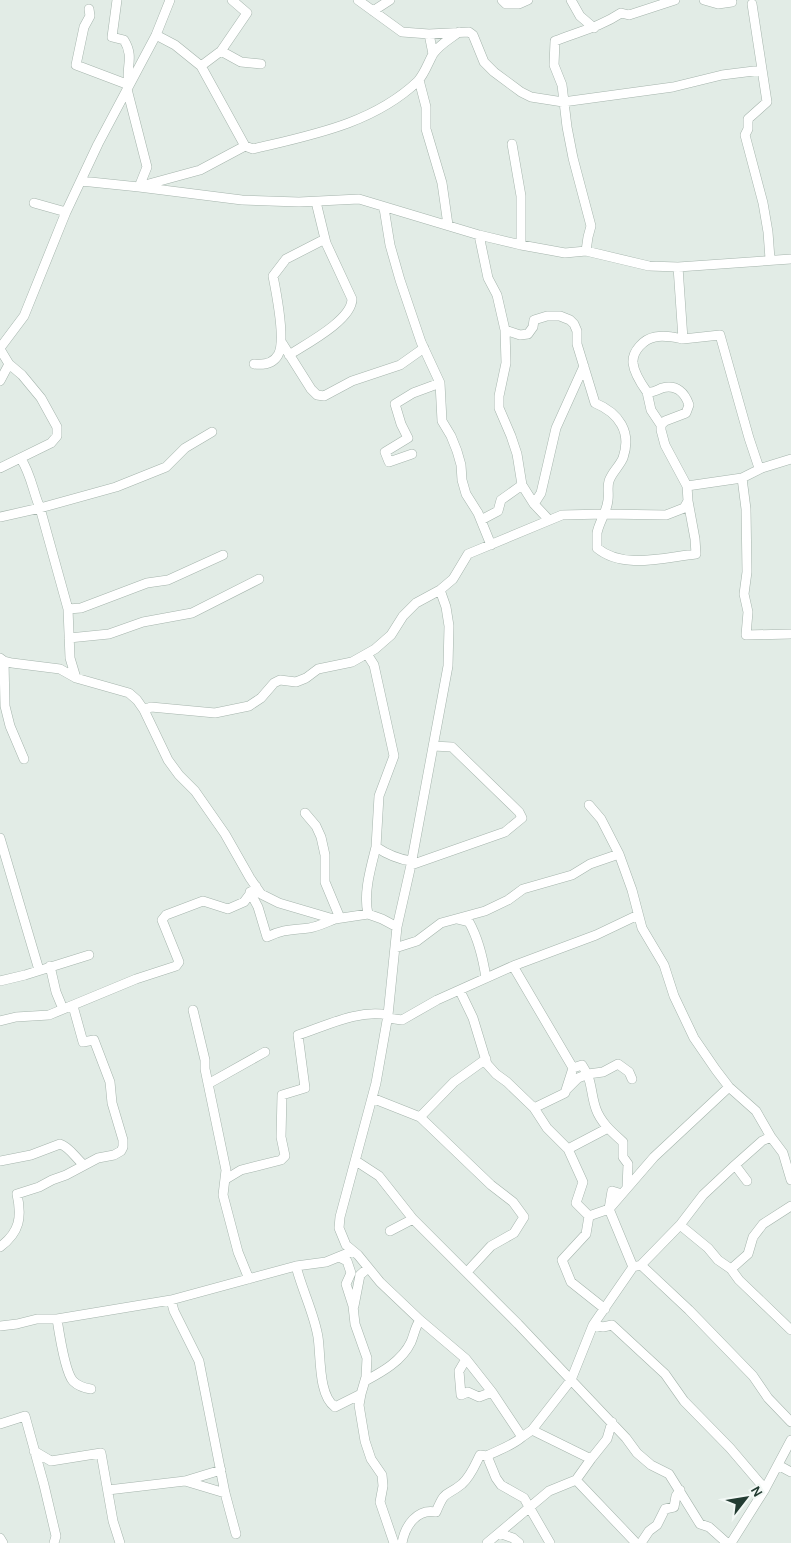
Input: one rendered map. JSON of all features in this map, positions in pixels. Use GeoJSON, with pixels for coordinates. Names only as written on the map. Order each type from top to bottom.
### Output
{"type":"FeatureCollection","features":[{"type":"Feature","properties":{"kind":"street"},"geometry":{"type":"LineString","coordinates":[[117,0],[112,37],[124,40],[127,45],[130,56],[128,87],[148,167],[139,187]]}},
{"type":"Feature","properties":{"kind":"street"},"geometry":{"type":"LineString","coordinates":[[0,468],[51,443],[57,436],[57,427],[41,398],[22,375],[9,364],[0,349],[24,316],[66,212],[98,144],[156,35],[170,0]]}},
{"type":"Feature","properties":{"kind":"street"},"geometry":{"type":"LineString","coordinates":[[201,66],[221,51],[247,13],[243,4],[232,0]]}},
{"type":"Feature","properties":{"kind":"street"},"geometry":{"type":"LineString","coordinates":[[358,0],[402,32],[429,34],[468,32],[473,35],[484,62],[494,72],[531,97],[563,102],[673,87],[722,76],[762,70]]}},
{"type":"Feature","properties":{"kind":"street"},"geometry":{"type":"LineString","coordinates":[[373,11],[390,0]]}},
{"type":"Feature","properties":{"kind":"street"},"geometry":{"type":"LineString","coordinates":[[502,0],[506,4],[519,4],[528,0]]}},
{"type":"Feature","properties":{"kind":"street"},"geometry":{"type":"LineString","coordinates":[[571,0],[580,16],[594,28]]}},
{"type":"Feature","properties":{"kind":"street"},"geometry":{"type":"LineString","coordinates":[[586,251],[592,226],[573,158],[563,102],[562,85],[554,66],[555,41],[581,30],[594,28],[621,13],[629,15],[675,0]]}},
{"type":"Feature","properties":{"kind":"street"},"geometry":{"type":"LineString","coordinates":[[704,0],[718,4],[732,2]]}},
{"type":"Feature","properties":{"kind":"street"},"geometry":{"type":"LineString","coordinates":[[752,4],[767,102],[748,119],[748,129],[745,135],[763,203],[770,260]]}},
{"type":"Feature","properties":{"kind":"street"},"geometry":{"type":"LineString","coordinates":[[89,9],[90,16],[84,27],[76,65],[128,87]]}},
{"type":"Feature","properties":{"kind":"street"},"geometry":{"type":"LineString","coordinates":[[156,35],[175,45],[201,66],[245,146],[253,149],[345,125],[387,104],[419,80],[440,46],[459,32]]}},
{"type":"Feature","properties":{"kind":"street"},"geometry":{"type":"LineString","coordinates":[[429,34],[434,54]]}},
{"type":"Feature","properties":{"kind":"street"},"geometry":{"type":"LineString","coordinates":[[221,51],[241,62],[261,64]]}},
{"type":"Feature","properties":{"kind":"street"},"geometry":{"type":"LineString","coordinates":[[419,80],[426,107],[426,129],[442,183],[448,225]]}},
{"type":"Feature","properties":{"kind":"street"},"geometry":{"type":"LineString","coordinates":[[512,144],[521,196],[521,245]]}},
{"type":"Feature","properties":{"kind":"street"},"geometry":{"type":"LineString","coordinates":[[139,187],[200,170],[245,146]]}},
{"type":"Feature","properties":{"kind":"street"},"geometry":{"type":"LineString","coordinates":[[81,182],[242,200],[316,202],[360,200],[479,235],[521,245],[565,254],[586,251],[649,266],[678,267],[791,258]]}},
{"type":"Feature","properties":{"kind":"street"},"geometry":{"type":"LineString","coordinates":[[289,355],[330,328],[352,304],[352,299],[325,239],[316,202]]}},
{"type":"Feature","properties":{"kind":"street"},"geometry":{"type":"LineString","coordinates":[[34,203],[66,212]]}},
{"type":"Feature","properties":{"kind":"street"},"geometry":{"type":"LineString","coordinates":[[384,208],[390,246],[413,318],[440,384],[442,421],[457,451],[466,494],[481,520],[491,545]]}},
{"type":"Feature","properties":{"kind":"street"},"geometry":{"type":"LineString","coordinates":[[479,235],[488,278],[497,295],[505,330],[506,363],[499,396],[499,408],[514,445],[522,485],[534,504],[549,520]]}},
{"type":"Feature","properties":{"kind":"street"},"geometry":{"type":"LineString","coordinates":[[325,239],[286,259],[273,276],[282,343],[311,389],[317,395],[324,396],[352,381],[400,365],[424,348]]}},
{"type":"Feature","properties":{"kind":"street"},"geometry":{"type":"LineString","coordinates":[[678,267],[683,339]]}},
{"type":"Feature","properties":{"kind":"street"},"geometry":{"type":"LineString","coordinates":[[505,330],[520,335],[528,334],[534,328],[534,320],[547,316],[560,316],[570,320],[577,331],[577,344],[595,403],[607,408],[616,415],[625,433],[623,457],[618,467],[610,476],[607,486],[608,501],[598,532],[597,548],[606,556],[631,562],[696,554],[688,501],[688,486],[665,445],[661,424],[651,410],[647,392],[633,363],[634,355],[638,348],[652,337],[668,336],[683,339],[720,335],[749,438],[758,465],[762,468]]}},
{"type":"Feature","properties":{"kind":"street"},"geometry":{"type":"LineString","coordinates":[[254,364],[264,365],[270,362],[278,355],[282,343]]}},
{"type":"Feature","properties":{"kind":"street"},"geometry":{"type":"LineString","coordinates":[[0,381],[9,364]]}},
{"type":"Feature","properties":{"kind":"street"},"geometry":{"type":"LineString","coordinates":[[534,504],[541,493],[556,428],[584,366]]}},
{"type":"Feature","properties":{"kind":"street"},"geometry":{"type":"LineString","coordinates":[[412,454],[389,462],[385,452],[408,438],[394,404],[413,393],[440,384]]}},
{"type":"Feature","properties":{"kind":"street"},"geometry":{"type":"LineString","coordinates":[[647,392],[670,387],[678,388],[687,400],[689,405],[686,413],[661,424]]}},
{"type":"Feature","properties":{"kind":"street"},"geometry":{"type":"LineString","coordinates":[[0,517],[116,488],[166,467],[185,448],[212,432]]}},
{"type":"Feature","properties":{"kind":"street"},"geometry":{"type":"LineString","coordinates":[[20,459],[28,469],[68,609],[70,658],[76,678]]}},
{"type":"Feature","properties":{"kind":"street"},"geometry":{"type":"LineString","coordinates":[[688,486],[742,478],[762,468],[791,459]]}},
{"type":"Feature","properties":{"kind":"street"},"geometry":{"type":"LineString","coordinates":[[742,478],[746,509],[747,572],[744,594],[748,612],[746,635],[791,634]]}},
{"type":"Feature","properties":{"kind":"street"},"geometry":{"type":"LineString","coordinates":[[481,520],[498,511],[501,500],[522,485]]}},
{"type":"Feature","properties":{"kind":"street"},"geometry":{"type":"LineString","coordinates":[[144,710],[151,707],[215,712],[249,706],[261,698],[274,682],[280,680],[296,682],[318,670],[352,662],[367,654],[390,635],[403,616],[416,603],[440,590],[453,579],[468,554],[562,515],[666,515],[684,508],[688,501]]}},
{"type":"Feature","properties":{"kind":"street"},"geometry":{"type":"LineString","coordinates":[[68,609],[81,608],[147,583],[168,580],[223,555]]}},
{"type":"Feature","properties":{"kind":"street"},"geometry":{"type":"LineString","coordinates":[[69,638],[109,634],[143,622],[192,613],[259,579]]}},
{"type":"Feature","properties":{"kind":"street"},"geometry":{"type":"LineString","coordinates":[[440,590],[446,607],[449,626],[448,666],[397,927],[388,1017],[372,1098],[340,1217],[339,1228],[346,1245],[380,1282],[420,1320],[466,1359],[492,1392],[522,1437]]}},
{"type":"Feature","properties":{"kind":"street"},"geometry":{"type":"LineString","coordinates":[[367,654],[374,666],[394,756],[379,796],[376,847],[370,870],[366,907],[368,914]]}},
{"type":"Feature","properties":{"kind":"street"},"geometry":{"type":"LineString","coordinates":[[24,759],[10,726],[5,706],[2,660],[60,669],[76,678],[130,693],[144,710],[168,760],[179,775],[195,791],[225,834],[253,889],[267,937],[279,931],[310,928],[338,918],[368,914],[397,927]]}},
{"type":"Feature","properties":{"kind":"street"},"geometry":{"type":"LineString","coordinates":[[376,847],[389,856],[411,863],[505,832],[522,818],[452,747],[433,746]]}},
{"type":"Feature","properties":{"kind":"street"},"geometry":{"type":"LineString","coordinates":[[589,805],[609,832],[619,854],[632,890],[642,928],[664,965],[674,996],[694,1038],[729,1087],[756,1111],[783,1153],[791,1180]]}},
{"type":"Feature","properties":{"kind":"street"},"geometry":{"type":"LineString","coordinates":[[305,813],[316,826],[321,837],[325,855],[325,882],[338,918]]}},
{"type":"Feature","properties":{"kind":"street"},"geometry":{"type":"LineString","coordinates":[[0,838],[39,970]]}},
{"type":"Feature","properties":{"kind":"street"},"geometry":{"type":"LineString","coordinates":[[395,948],[417,941],[441,923],[485,911],[508,900],[523,889],[572,874],[590,864],[619,854]]}},
{"type":"Feature","properties":{"kind":"street"},"geometry":{"type":"LineString","coordinates":[[0,1021],[16,1017],[49,1015],[136,979],[176,966],[179,962],[162,920],[166,915],[203,901],[228,910],[244,902],[253,889]]}},
{"type":"Feature","properties":{"kind":"street"},"geometry":{"type":"LineString","coordinates":[[253,889],[273,900],[338,918]]}},
{"type":"Feature","properties":{"kind":"street"},"geometry":{"type":"LineString","coordinates":[[244,902],[257,906]]}},
{"type":"Feature","properties":{"kind":"street"},"geometry":{"type":"LineString","coordinates":[[226,1179],[241,1170],[280,1160],[285,1156],[281,1137],[282,1095],[305,1088],[298,1035],[358,1015],[378,1013],[402,1020],[437,1000],[486,978],[596,935],[638,915]]}},
{"type":"Feature","properties":{"kind":"street"},"geometry":{"type":"LineString","coordinates":[[457,919],[469,922],[474,930],[482,955],[486,978]]}},
{"type":"Feature","properties":{"kind":"street"},"geometry":{"type":"LineString","coordinates":[[0,981],[25,976],[50,966],[89,955]]}},
{"type":"Feature","properties":{"kind":"street"},"geometry":{"type":"LineString","coordinates":[[50,966],[56,992],[63,1010]]}},
{"type":"Feature","properties":{"kind":"street"},"geometry":{"type":"LineString","coordinates":[[513,966],[573,1068],[566,1090]]}},
{"type":"Feature","properties":{"kind":"street"},"geometry":{"type":"LineString","coordinates":[[460,991],[474,1018],[488,1064],[496,1074],[534,1108],[547,1128],[568,1149],[583,1182],[576,1203],[589,1216]]}},
{"type":"Feature","properties":{"kind":"street"},"geometry":{"type":"LineString","coordinates":[[0,1247],[14,1234],[21,1212],[17,1194],[66,1175],[98,1158],[120,1151],[123,1140],[112,1103],[110,1082],[94,1040],[83,1042],[74,1006]]}},
{"type":"Feature","properties":{"kind":"street"},"geometry":{"type":"LineString","coordinates":[[194,1010],[226,1170],[223,1195],[238,1252],[249,1279]]}},
{"type":"Feature","properties":{"kind":"street"},"geometry":{"type":"LineString","coordinates":[[208,1084],[265,1052]]}},
{"type":"Feature","properties":{"kind":"street"},"geometry":{"type":"LineString","coordinates":[[420,1117],[454,1082],[486,1059]]}},
{"type":"Feature","properties":{"kind":"street"},"geometry":{"type":"LineString","coordinates":[[534,1108],[565,1093],[578,1078],[588,1074],[603,1072],[618,1064],[629,1072],[632,1079]]}},
{"type":"Feature","properties":{"kind":"street"},"geometry":{"type":"LineString","coordinates":[[573,1068],[582,1065],[588,1074],[596,1110],[608,1128],[623,1142],[623,1157],[628,1164],[624,1191]]}},
{"type":"Feature","properties":{"kind":"street"},"geometry":{"type":"LineString","coordinates":[[589,1216],[609,1209],[654,1157],[729,1087]]}},
{"type":"Feature","properties":{"kind":"street"},"geometry":{"type":"LineString","coordinates":[[372,1098],[420,1117],[491,1185],[513,1202],[524,1217],[514,1233],[491,1246],[466,1272]]}},
{"type":"Feature","properties":{"kind":"street"},"geometry":{"type":"LineString","coordinates":[[568,1149],[608,1128]]}},
{"type":"Feature","properties":{"kind":"street"},"geometry":{"type":"LineString","coordinates":[[402,1543],[408,1529],[420,1513],[427,1510],[436,1512],[443,1496],[461,1485],[473,1472],[480,1454],[487,1456],[517,1441],[532,1430],[571,1380],[593,1326],[637,1266],[680,1224],[703,1195],[735,1164],[762,1141],[771,1137]]}},
{"type":"Feature","properties":{"kind":"street"},"geometry":{"type":"LineString","coordinates":[[0,1161],[31,1155],[60,1144],[68,1148],[76,1159],[84,1165]]}},
{"type":"Feature","properties":{"kind":"street"},"geometry":{"type":"LineString","coordinates":[[356,1161],[379,1176],[414,1219],[612,1422],[637,1453],[651,1465],[669,1474],[700,1524],[709,1527],[727,1543]]}},
{"type":"Feature","properties":{"kind":"street"},"geometry":{"type":"LineString","coordinates":[[735,1164],[747,1181]]}},
{"type":"Feature","properties":{"kind":"street"},"geometry":{"type":"LineString","coordinates":[[731,1269],[748,1254],[753,1237],[763,1224],[791,1206]]}},
{"type":"Feature","properties":{"kind":"street"},"geometry":{"type":"LineString","coordinates":[[609,1209],[637,1266],[689,1310],[753,1376],[768,1398],[791,1422]]}},
{"type":"Feature","properties":{"kind":"street"},"geometry":{"type":"LineString","coordinates":[[589,1216],[586,1234],[562,1260],[571,1282],[605,1310]]}},
{"type":"Feature","properties":{"kind":"street"},"geometry":{"type":"LineString","coordinates":[[390,1231],[414,1219]]}},
{"type":"Feature","properties":{"kind":"street"},"geometry":{"type":"LineString","coordinates":[[680,1224],[708,1248],[718,1260],[731,1269],[739,1280],[791,1330]]}},
{"type":"Feature","properties":{"kind":"street"},"geometry":{"type":"LineString","coordinates":[[0,1326],[37,1319],[57,1319],[171,1300],[296,1266],[326,1262],[353,1251]]}},
{"type":"Feature","properties":{"kind":"street"},"geometry":{"type":"LineString","coordinates":[[339,1257],[346,1261],[349,1268],[350,1273],[346,1284],[354,1306],[356,1324],[367,1358],[365,1381],[359,1405],[365,1440],[371,1459],[382,1475],[383,1486],[380,1502],[394,1543]]}},
{"type":"Feature","properties":{"kind":"street"},"geometry":{"type":"LineString","coordinates":[[296,1266],[318,1335],[323,1389],[330,1403],[335,1407],[361,1394]]}},
{"type":"Feature","properties":{"kind":"street"},"geometry":{"type":"LineString","coordinates":[[354,1306],[360,1275],[368,1268]]}},
{"type":"Feature","properties":{"kind":"street"},"geometry":{"type":"LineString","coordinates":[[171,1300],[174,1311],[199,1361],[225,1492],[236,1534]]}},
{"type":"Feature","properties":{"kind":"street"},"geometry":{"type":"LineString","coordinates":[[57,1319],[70,1377],[80,1386],[91,1389]]}},
{"type":"Feature","properties":{"kind":"street"},"geometry":{"type":"LineString","coordinates":[[365,1381],[383,1371],[403,1354],[411,1343],[420,1320]]}},
{"type":"Feature","properties":{"kind":"street"},"geometry":{"type":"LineString","coordinates":[[593,1326],[603,1327],[612,1325],[665,1374],[684,1401],[730,1448],[765,1489]]}},
{"type":"Feature","properties":{"kind":"street"},"geometry":{"type":"LineString","coordinates":[[466,1359],[459,1371],[461,1395],[468,1392],[478,1397],[492,1392]]}},
{"type":"Feature","properties":{"kind":"street"},"geometry":{"type":"LineString","coordinates":[[0,1424],[24,1416],[51,1513],[56,1536],[54,1543]]}},
{"type":"Feature","properties":{"kind":"street"},"geometry":{"type":"LineString","coordinates":[[487,1543],[549,1491],[576,1480],[607,1439],[612,1422]]}},
{"type":"Feature","properties":{"kind":"street"},"geometry":{"type":"LineString","coordinates":[[532,1430],[591,1459]]}},
{"type":"Feature","properties":{"kind":"street"},"geometry":{"type":"LineString","coordinates":[[731,1543],[765,1489],[791,1440]]}},
{"type":"Feature","properties":{"kind":"street"},"geometry":{"type":"LineString","coordinates":[[34,1451],[51,1461],[102,1453],[113,1521],[120,1543]]}},
{"type":"Feature","properties":{"kind":"street"},"geometry":{"type":"LineString","coordinates":[[487,1456],[496,1478],[501,1484],[524,1498],[550,1543]]}},
{"type":"Feature","properties":{"kind":"street"},"geometry":{"type":"LineString","coordinates":[[778,1465],[791,1472]]}},
{"type":"Feature","properties":{"kind":"street"},"geometry":{"type":"LineString","coordinates":[[108,1490],[185,1481],[221,1470]]}},
{"type":"Feature","properties":{"kind":"street"},"geometry":{"type":"LineString","coordinates":[[576,1480],[636,1543]]}},
{"type":"Feature","properties":{"kind":"street"},"geometry":{"type":"LineString","coordinates":[[185,1481],[225,1492]]}},
{"type":"Feature","properties":{"kind":"street"},"geometry":{"type":"LineString","coordinates":[[641,1543],[649,1531],[657,1525],[665,1509],[674,1507],[676,1496],[680,1490]]}},
{"type":"Feature","properties":{"kind":"street"},"geometry":{"type":"LineString","coordinates":[[499,1533],[513,1538],[519,1543]]}},
{"type":"Feature","properties":{"kind":"street"},"geometry":{"type":"LineString","coordinates":[[0,1538],[3,1543]]}}]}
